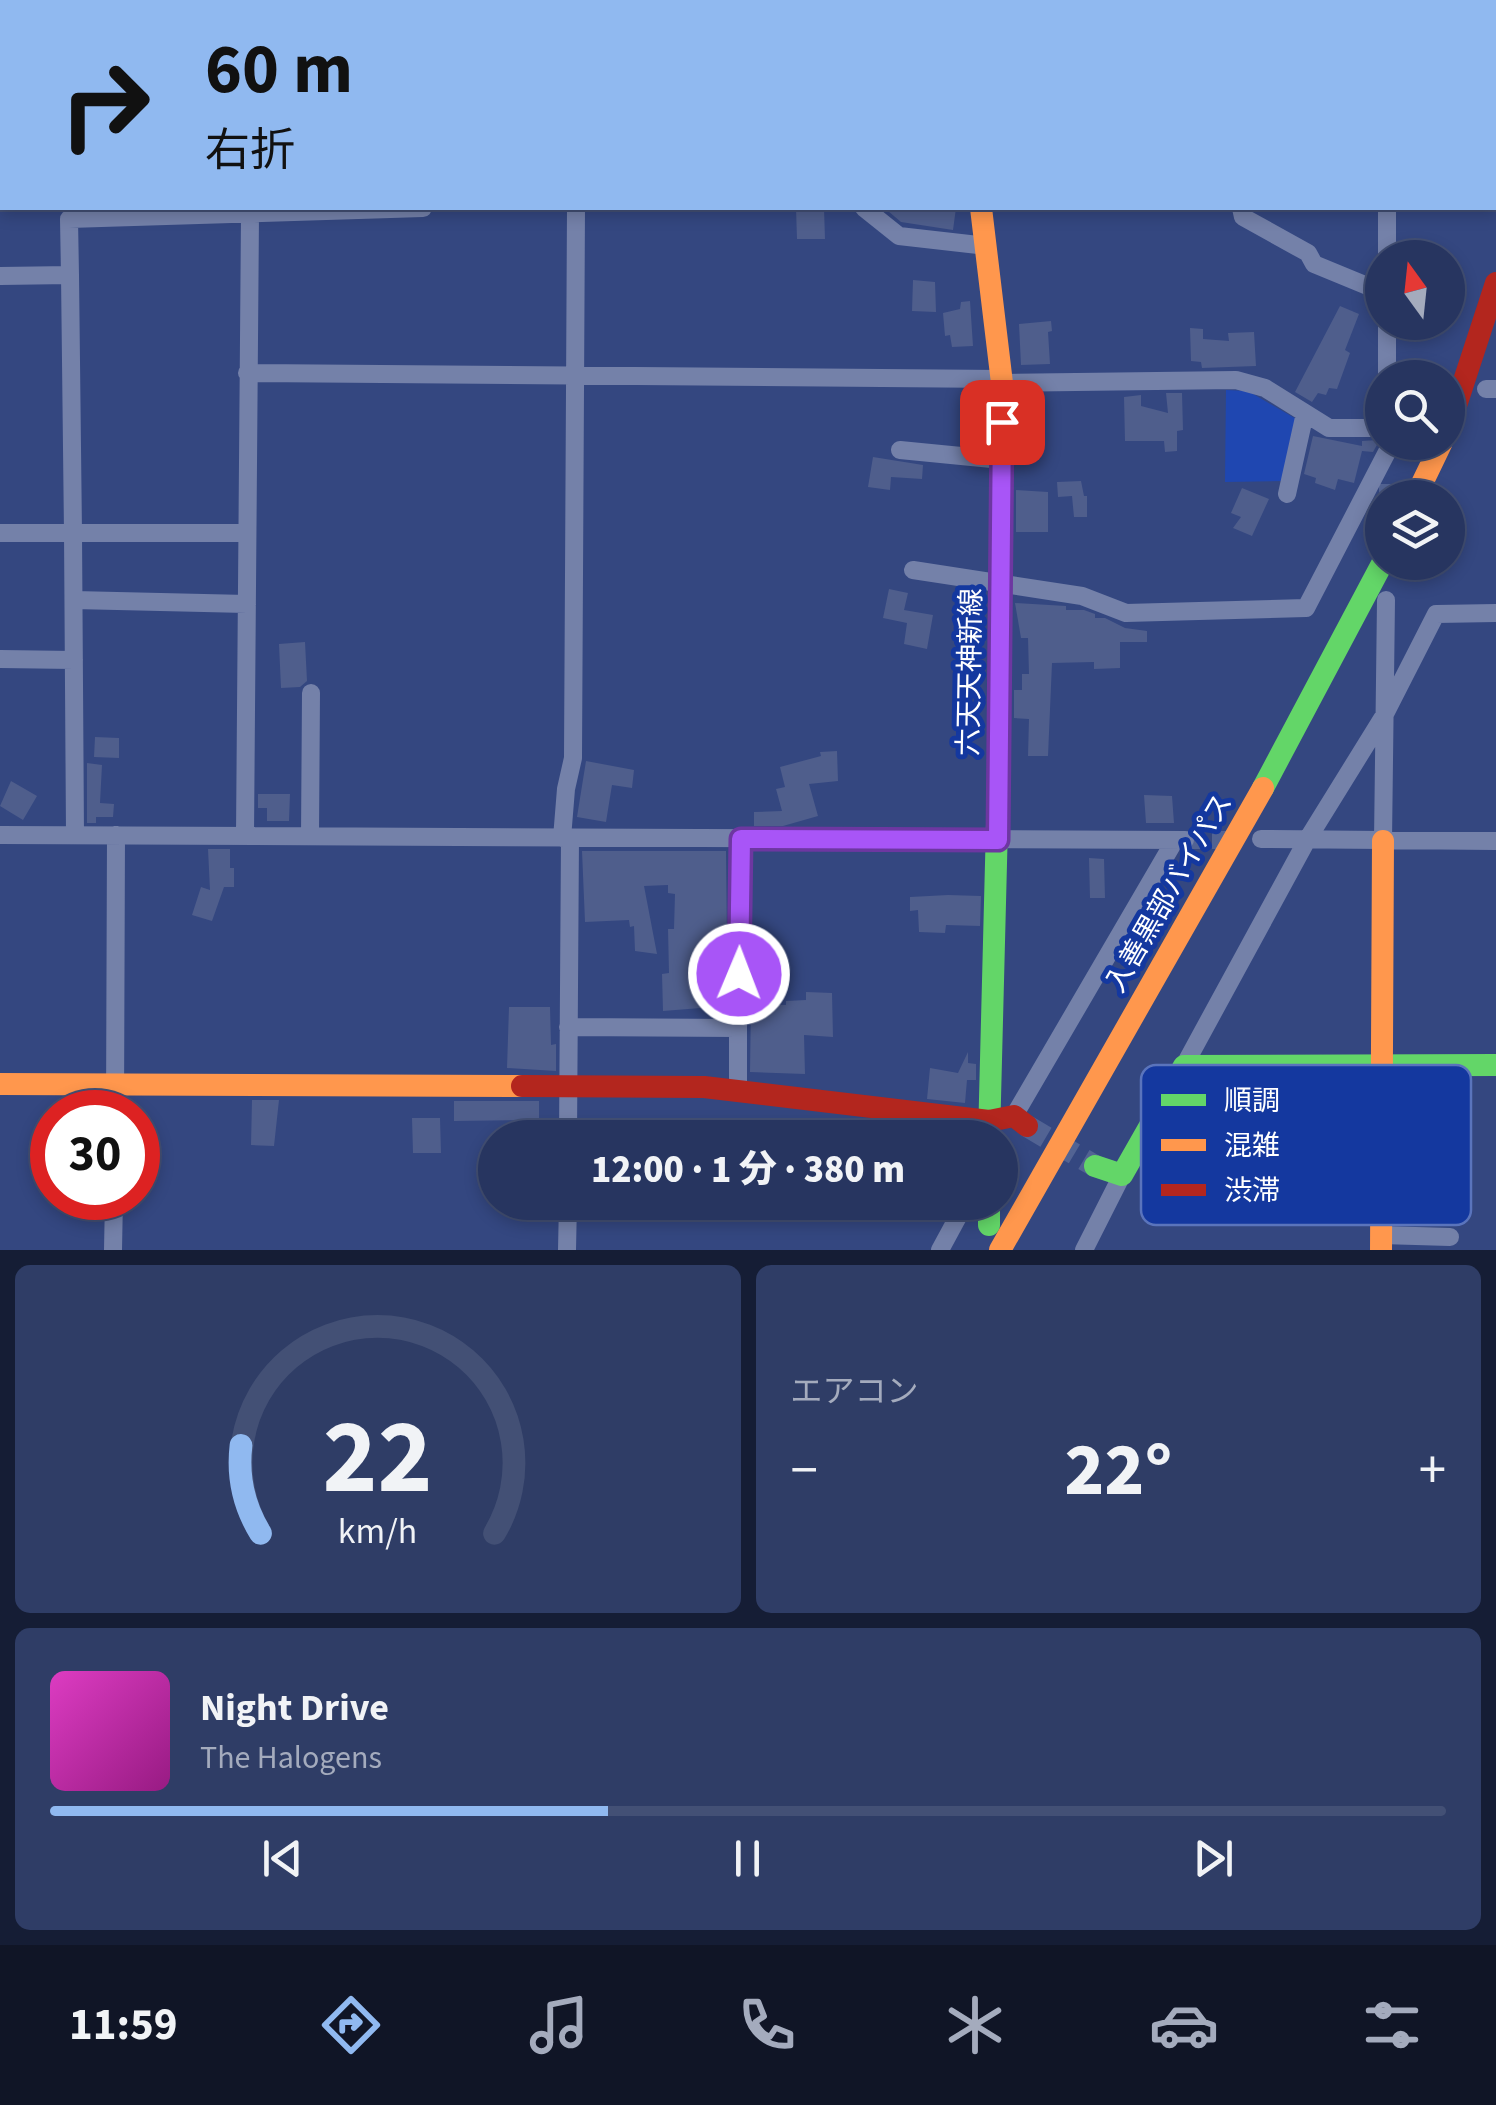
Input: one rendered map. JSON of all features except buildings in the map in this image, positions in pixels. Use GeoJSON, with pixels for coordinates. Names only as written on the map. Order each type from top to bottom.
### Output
{"type":"FeatureCollection","features":[{"type":"Feature","properties":{"kind":"main road","name":"六天天神新線"},"geometry":{"type":"LineString","coordinates":[[981,210],[1002,381],[998,840],[989,1120]]}},
{"type":"Feature","properties":{"kind":"main road"},"geometry":{"type":"LineString","coordinates":[[1465,378],[1496,284]]}},
{"type":"Feature","properties":{"kind":"main road","name":"入善黒部バイパス"},"geometry":{"type":"LineString","coordinates":[[1000,1250],[1269,778],[1374,580]]}},
{"type":"Feature","properties":{"kind":"main road"},"geometry":{"type":"LineString","coordinates":[[1382,1064],[1383,841]]}},
{"type":"Feature","properties":{"kind":"main road"},"geometry":{"type":"LineString","coordinates":[[1283,1065],[1496,1065]]}},
{"type":"Feature","properties":{"kind":"main road"},"geometry":{"type":"LineString","coordinates":[[0,1084],[704,1087],[930,1120]]}},
{"type":"Feature","properties":{"kind":"main road"},"geometry":{"type":"LineString","coordinates":[[1095,1166],[1122,1175],[1141,1142]]}},
{"type":"Feature","properties":{"kind":"street"},"geometry":{"type":"LineString","coordinates":[[75,836],[70,219],[373,210]]}},
{"type":"Feature","properties":{"kind":"street"},"geometry":{"type":"LineString","coordinates":[[568,1120],[566,789],[573,758],[576,210]]}},
{"type":"Feature","properties":{"kind":"street"},"geometry":{"type":"LineString","coordinates":[[866,210],[899,236],[987,246]]}},
{"type":"Feature","properties":{"kind":"street"},"geometry":{"type":"LineString","coordinates":[[1241,210],[1243,217],[1308,253],[1314,264],[1365,285]]}},
{"type":"Feature","properties":{"kind":"street"},"geometry":{"type":"LineString","coordinates":[[1387,210],[1387,240]]}},
{"type":"Feature","properties":{"kind":"street"},"geometry":{"type":"LineString","coordinates":[[244,835],[250,215]]}},
{"type":"Feature","properties":{"kind":"street"},"geometry":{"type":"LineString","coordinates":[[0,276],[70,275]]}},
{"type":"Feature","properties":{"kind":"street"},"geometry":{"type":"LineString","coordinates":[[247,373],[1236,380],[1265,388],[1328,428],[1365,428]]}},
{"type":"Feature","properties":{"kind":"street"},"geometry":{"type":"LineString","coordinates":[[1287,494],[1305,413]]}},
{"type":"Feature","properties":{"kind":"street"},"geometry":{"type":"LineString","coordinates":[[900,450],[1002,460]]}},
{"type":"Feature","properties":{"kind":"street"},"geometry":{"type":"LineString","coordinates":[[913,570],[1082,596],[1126,613],[1306,608],[1380,460]]}},
{"type":"Feature","properties":{"kind":"street"},"geometry":{"type":"LineString","coordinates":[[0,533],[247,533]]}},
{"type":"Feature","properties":{"kind":"street"},"geometry":{"type":"LineString","coordinates":[[74,600],[247,604]]}},
{"type":"Feature","properties":{"kind":"street"},"geometry":{"type":"LineString","coordinates":[[1383,841],[1386,600]]}},
{"type":"Feature","properties":{"kind":"street"},"geometry":{"type":"LineString","coordinates":[[1185,1065],[1307,840],[1385,714],[1436,614],[1496,613]]}},
{"type":"Feature","properties":{"kind":"street"},"geometry":{"type":"LineString","coordinates":[[0,659],[74,660]]}},
{"type":"Feature","properties":{"kind":"street"},"geometry":{"type":"LineString","coordinates":[[310,836],[312,693]]}},
{"type":"Feature","properties":{"kind":"street"},"geometry":{"type":"LineString","coordinates":[[0,835],[1180,840],[1021,1121]]}},
{"type":"Feature","properties":{"kind":"street"},"geometry":{"type":"LineString","coordinates":[[116,835],[116,1090]]}},
{"type":"Feature","properties":{"kind":"street"},"geometry":{"type":"LineString","coordinates":[[738,1091],[741,839]]}},
{"type":"Feature","properties":{"kind":"street"},"geometry":{"type":"LineString","coordinates":[[1261,840],[1496,841]]}},
{"type":"Feature","properties":{"kind":"street"},"geometry":{"type":"LineString","coordinates":[[568,1028],[738,1028]]}},
{"type":"Feature","properties":{"kind":"street"},"geometry":{"type":"LineString","coordinates":[[1084,1250],[1122,1175]]}},
{"type":"Feature","properties":{"kind":"street"},"geometry":{"type":"LineString","coordinates":[[113,1250],[114,1220]]}},
{"type":"Feature","properties":{"kind":"street"},"geometry":{"type":"LineString","coordinates":[[568,1220],[568,1250]]}},
{"type":"Feature","properties":{"kind":"street"},"geometry":{"type":"LineString","coordinates":[[940,1250],[956,1220]]}},
{"type":"Feature","properties":{"kind":"street"},"geometry":{"type":"LineString","coordinates":[[1381,1242],[1450,1236]]}},
{"type":"Feature","properties":{"kind":"shaded area"},"geometry":{"type":"Polygon","coordinates":[[[1226,390],[1248,391],[1298,420],[1283,481],[1225,482],[1226,390]]]}},
{"type":"Feature","properties":{"kind":"tunnel"},"geometry":{"type":"LineString","coordinates":[[1185,840],[1240,840]]}},
{"type":"Feature","properties":{"kind":"tunnel"},"geometry":{"type":"LineString","coordinates":[[1027,1126],[1095,1166]]}},
{"type":"Feature","properties":{"kind":"traffic: fast"},"geometry":{"type":"LineString","coordinates":[[1263,788],[1373,580]]}},
{"type":"Feature","properties":{"kind":"traffic: fast"},"geometry":{"type":"LineString","coordinates":[[989,1120],[998,785]]}},
{"type":"Feature","properties":{"kind":"traffic: fast"},"geometry":{"type":"LineString","coordinates":[[1471,1065],[1496,1065]]}},
{"type":"Feature","properties":{"kind":"traffic: fast"},"geometry":{"type":"LineString","coordinates":[[1095,1166],[1122,1175],[1141,1142]]}},
{"type":"Feature","properties":{"kind":"traffic: fast"},"geometry":{"type":"LineString","coordinates":[[989,1220],[989,1225]]}},
{"type":"Feature","properties":{"kind":"traffic: slow"},"geometry":{"type":"LineString","coordinates":[[981,210],[1002,383],[998,785]]}},
{"type":"Feature","properties":{"kind":"traffic: slow"},"geometry":{"type":"LineString","coordinates":[[1424,480],[1433,460]]}},
{"type":"Feature","properties":{"kind":"traffic: slow"},"geometry":{"type":"LineString","coordinates":[[1000,1250],[1263,788]]}},
{"type":"Feature","properties":{"kind":"traffic: slow"},"geometry":{"type":"LineString","coordinates":[[1382,1065],[1383,841]]}},
{"type":"Feature","properties":{"kind":"traffic: slow"},"geometry":{"type":"LineString","coordinates":[[0,1084],[522,1086]]}},
{"type":"Feature","properties":{"kind":"traffic: slow"},"geometry":{"type":"LineString","coordinates":[[1381,1225],[1381,1250]]}},
{"type":"Feature","properties":{"kind":"traffic: jam"},"geometry":{"type":"LineString","coordinates":[[1465,378],[1496,283]]}},
{"type":"Feature","properties":{"kind":"traffic: jam"},"geometry":{"type":"LineString","coordinates":[[522,1086],[704,1087],[989,1121],[1014,1116],[1027,1126]]}},
{"type":"Feature","properties":{"kind":"route"},"geometry":{"type":"LineString","coordinates":[[739,974],[741,839],[998,840],[1002,422]]}}]}
